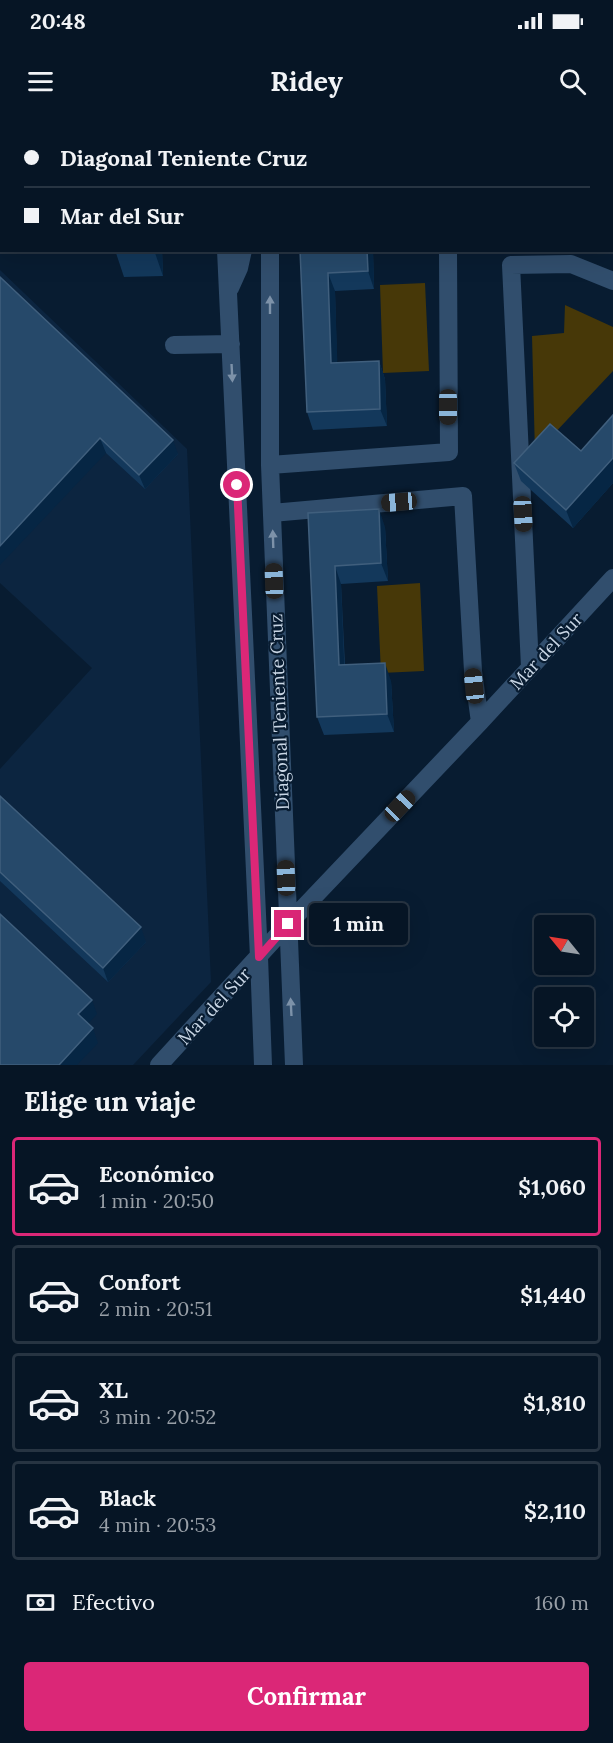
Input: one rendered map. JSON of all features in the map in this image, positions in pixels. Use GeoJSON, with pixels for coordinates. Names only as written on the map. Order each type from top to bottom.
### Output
{"type":"FeatureCollection","features":[{"type":"Feature","properties":{"kind":"street","name":"Diagonal Teniente Cruz"},"geometry":{"type":"LineString","coordinates":[[226,252],[263,1065]]}},
{"type":"Feature","properties":{"kind":"street","name":"Diagonal Teniente Cruz"},"geometry":{"type":"LineString","coordinates":[[228,294],[239,268],[243,252]]}},
{"type":"Feature","properties":{"kind":"street","name":"Diagonal Teniente Cruz"},"geometry":{"type":"LineString","coordinates":[[270,252],[270,465],[294,1065]]}},
{"type":"Feature","properties":{"kind":"street"},"geometry":{"type":"LineString","coordinates":[[270,465],[449,452],[448,252]]}},
{"type":"Feature","properties":{"kind":"street"},"geometry":{"type":"LineString","coordinates":[[530,667],[511,265],[571,264],[613,281]]}},
{"type":"Feature","properties":{"kind":"street"},"geometry":{"type":"LineString","coordinates":[[174,345],[231,344]]}},
{"type":"Feature","properties":{"kind":"street"},"geometry":{"type":"LineString","coordinates":[[272,513],[463,496],[473,671],[480,722]]}},
{"type":"Feature","properties":{"kind":"street","name":"Mar del Sur"},"geometry":{"type":"LineString","coordinates":[[159,1065],[613,578]]}},
{"type":"Feature","properties":{"kind":"shaded area"},"geometry":{"type":"Polygon","coordinates":[[[0,270],[187,449],[211,982],[133,1065],[0,1065],[0,769],[92,668],[0,583],[0,270]]]}},
{"type":"Feature","properties":{"kind":"shaded area"},"geometry":{"type":"Polygon","coordinates":[[[425,283],[429,371],[383,373],[380,285],[425,283]]]}},
{"type":"Feature","properties":{"kind":"shaded area"},"geometry":{"type":"Polygon","coordinates":[[[565,305],[613,327],[613,371],[535,454],[532,336],[564,333],[565,305]]]}},
{"type":"Feature","properties":{"kind":"shaded area"},"geometry":{"type":"Polygon","coordinates":[[[420,583],[424,671],[381,673],[377,586],[420,583]]]}},
{"type":"Feature","properties":{"kind":"building"},"geometry":{"type":"Polygon","coordinates":[[[300,252],[367,252],[368,271],[328,273],[331,363],[379,361],[380,409],[307,412],[300,252]]]}},
{"type":"Feature","properties":{"kind":"building"},"geometry":{"type":"Polygon","coordinates":[[[0,277],[173,440],[139,475],[100,438],[0,546],[0,277]]]}},
{"type":"Feature","properties":{"kind":"building"},"geometry":{"type":"Polygon","coordinates":[[[613,415],[613,458],[566,510],[514,463],[550,424],[581,451],[613,415]]]}},
{"type":"Feature","properties":{"kind":"building"},"geometry":{"type":"Polygon","coordinates":[[[379,509],[381,563],[335,566],[339,665],[385,663],[387,714],[317,717],[308,513],[379,509]]]}},
{"type":"Feature","properties":{"kind":"building"},"geometry":{"type":"Polygon","coordinates":[[[0,796],[141,927],[103,968],[0,872],[0,796]]]}},
{"type":"Feature","properties":{"kind":"building"},"geometry":{"type":"Polygon","coordinates":[[[0,914],[92,1000],[78,1014],[93,1028],[59,1065],[0,1065],[0,914]]]}},
{"type":"Feature","properties":{"kind":"route"},"geometry":{"type":"LineString","coordinates":[[237,485],[259,957],[288,924]]}}]}
